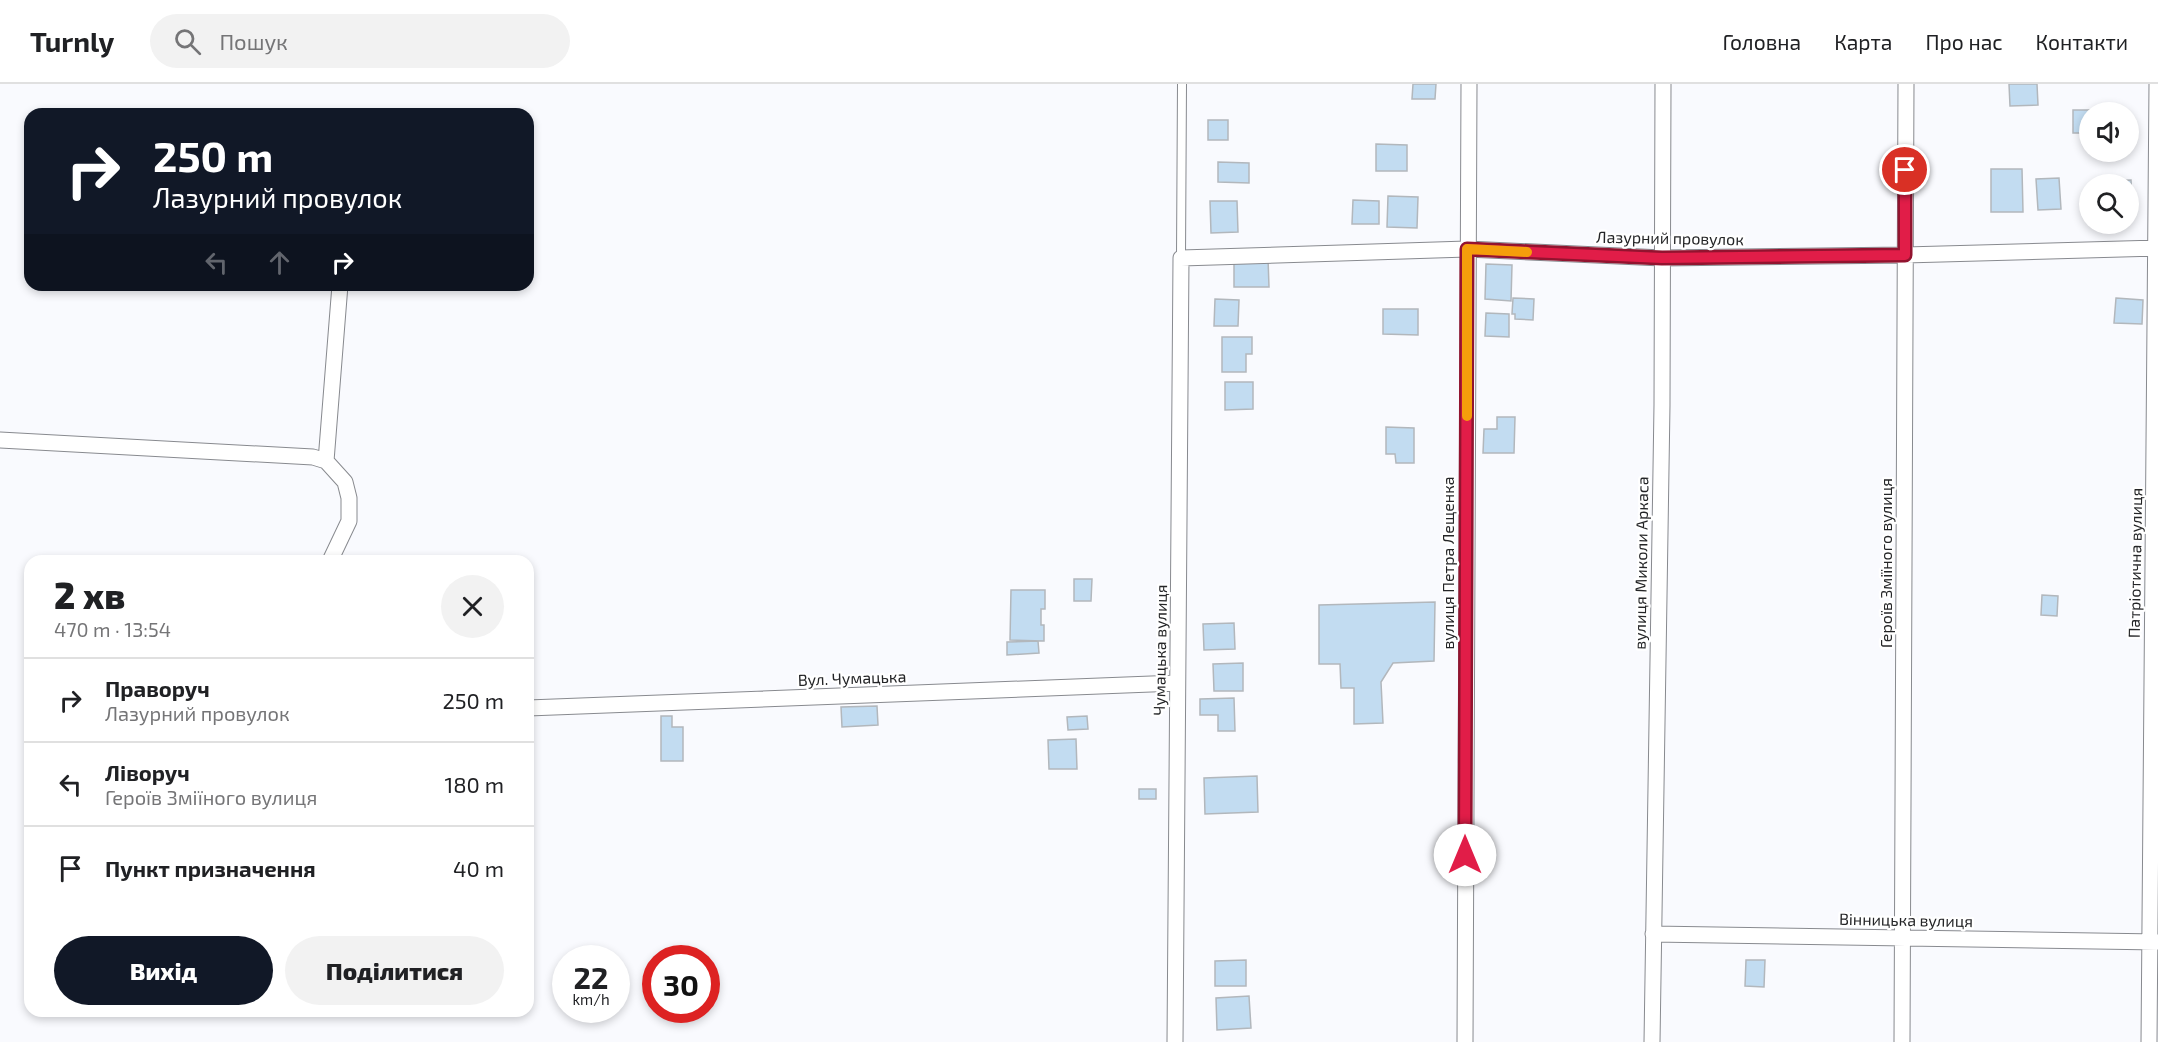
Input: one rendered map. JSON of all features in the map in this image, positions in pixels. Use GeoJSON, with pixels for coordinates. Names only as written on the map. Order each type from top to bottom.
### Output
{"type":"FeatureCollection","features":[{"type":"Feature","properties":{"kind":"street","name":"вулиця Петра Лещенка"},"geometry":{"type":"LineString","coordinates":[[1465,1042],[1469,84]]}},
{"type":"Feature","properties":{"kind":"street","name":"вулиця Миколи Аркаса"},"geometry":{"type":"LineString","coordinates":[[1652,1042],[1662,405],[1663,84]]}},
{"type":"Feature","properties":{"kind":"street","name":"Героїв Зміїного вулиця"},"geometry":{"type":"LineString","coordinates":[[1902,1042],[1906,84]]}},
{"type":"Feature","properties":{"kind":"street","name":"Патріотична вулиця"},"geometry":{"type":"LineString","coordinates":[[2149,1042],[2154,942],[2158,86]]}},
{"type":"Feature","properties":{"kind":"street","name":"Лазурний провулок"},"geometry":{"type":"LineString","coordinates":[[1182,258],[1467,249],[1662,258],[1905,255],[2157,248]]}},
{"type":"Feature","properties":{"kind":"street","name":"Чумацька вулиця"},"geometry":{"type":"LineString","coordinates":[[1175,1042],[1182,258]]}},
{"type":"Feature","properties":{"kind":"street"},"geometry":{"type":"LineString","coordinates":[[326,460],[340,291]]}},
{"type":"Feature","properties":{"kind":"street"},"geometry":{"type":"LineString","coordinates":[[0,440],[313,457],[326,460],[345,482],[349,498],[349,521],[333,555]]}},
{"type":"Feature","properties":{"kind":"street","name":"Вул. Чумацька"},"geometry":{"type":"LineString","coordinates":[[534,708],[1178,683]]}},
{"type":"Feature","properties":{"kind":"street","name":"Вінницька вулиця"},"geometry":{"type":"LineString","coordinates":[[1653,934],[2154,942]]}},
{"type":"Feature","properties":{"kind":"lane"},"geometry":{"type":"LineString","coordinates":[[1182,84],[1182,258]]}},
{"type":"Feature","properties":{"kind":"building"},"geometry":{"type":"Polygon","coordinates":[[[1413,84],[1436,84],[1435,99],[1412,99],[1413,84]]]}},
{"type":"Feature","properties":{"kind":"building"},"geometry":{"type":"Polygon","coordinates":[[[2009,84],[2037,84],[2038,105],[2010,106],[2009,84]]]}},
{"type":"Feature","properties":{"kind":"building"},"geometry":{"type":"Polygon","coordinates":[[[2073,110],[2079,110],[2079,133],[2073,133],[2073,110]]]}},
{"type":"Feature","properties":{"kind":"building"},"geometry":{"type":"Polygon","coordinates":[[[1208,120],[1228,120],[1228,140],[1208,140],[1208,120]]]}},
{"type":"Feature","properties":{"kind":"building"},"geometry":{"type":"Polygon","coordinates":[[[1376,144],[1407,145],[1407,171],[1376,171],[1376,144]]]}},
{"type":"Feature","properties":{"kind":"building"},"geometry":{"type":"Polygon","coordinates":[[[1218,162],[1249,163],[1249,183],[1218,182],[1218,162]]]}},
{"type":"Feature","properties":{"kind":"building"},"geometry":{"type":"Polygon","coordinates":[[[1991,169],[2022,169],[2023,212],[1991,212],[1991,169]]]}},
{"type":"Feature","properties":{"kind":"building"},"geometry":{"type":"Polygon","coordinates":[[[2059,178],[2061,209],[2038,210],[2036,179],[2059,178]]]}},
{"type":"Feature","properties":{"kind":"building"},"geometry":{"type":"Polygon","coordinates":[[[1388,196],[1418,197],[1417,228],[1387,227],[1388,196]]]}},
{"type":"Feature","properties":{"kind":"building"},"geometry":{"type":"Polygon","coordinates":[[[1353,200],[1379,201],[1379,224],[1352,224],[1353,200]]]}},
{"type":"Feature","properties":{"kind":"building"},"geometry":{"type":"Polygon","coordinates":[[[1210,201],[1237,201],[1238,232],[1211,233],[1210,201]]]}},
{"type":"Feature","properties":{"kind":"building"},"geometry":{"type":"Polygon","coordinates":[[[1234,258],[1268,258],[1269,287],[1234,287],[1234,258]]]}},
{"type":"Feature","properties":{"kind":"building"},"geometry":{"type":"Polygon","coordinates":[[[1486,264],[1512,265],[1511,301],[1485,299],[1486,264]]]}},
{"type":"Feature","properties":{"kind":"building"},"geometry":{"type":"Polygon","coordinates":[[[1513,298],[1534,299],[1533,320],[1515,319],[1515,314],[1512,314],[1513,298]]]}},
{"type":"Feature","properties":{"kind":"building"},"geometry":{"type":"Polygon","coordinates":[[[2116,298],[2143,300],[2142,324],[2114,323],[2116,298]]]}},
{"type":"Feature","properties":{"kind":"building"},"geometry":{"type":"Polygon","coordinates":[[[1215,299],[1239,300],[1238,326],[1214,326],[1215,299]]]}},
{"type":"Feature","properties":{"kind":"building"},"geometry":{"type":"Polygon","coordinates":[[[1383,309],[1418,309],[1418,335],[1383,334],[1383,309]]]}},
{"type":"Feature","properties":{"kind":"building"},"geometry":{"type":"Polygon","coordinates":[[[1486,313],[1509,314],[1509,337],[1485,336],[1486,313]]]}},
{"type":"Feature","properties":{"kind":"building"},"geometry":{"type":"Polygon","coordinates":[[[1222,337],[1252,337],[1252,354],[1246,354],[1246,372],[1222,372],[1222,337]]]}},
{"type":"Feature","properties":{"kind":"building"},"geometry":{"type":"Polygon","coordinates":[[[1225,382],[1253,382],[1253,409],[1225,410],[1225,382]]]}},
{"type":"Feature","properties":{"kind":"building"},"geometry":{"type":"Polygon","coordinates":[[[1497,417],[1515,417],[1514,453],[1483,453],[1484,429],[1497,429],[1497,417]]]}},
{"type":"Feature","properties":{"kind":"building"},"geometry":{"type":"Polygon","coordinates":[[[1386,427],[1414,428],[1414,463],[1396,463],[1395,454],[1386,454],[1386,427]]]}},
{"type":"Feature","properties":{"kind":"building"},"geometry":{"type":"Polygon","coordinates":[[[1074,579],[1092,579],[1091,601],[1074,601],[1074,579]]]}},
{"type":"Feature","properties":{"kind":"building"},"geometry":{"type":"Polygon","coordinates":[[[1011,590],[1045,590],[1045,609],[1041,609],[1044,641],[1010,640],[1011,590]]]}},
{"type":"Feature","properties":{"kind":"building"},"geometry":{"type":"Polygon","coordinates":[[[2042,595],[2058,596],[2057,616],[2041,615],[2042,595]]]}},
{"type":"Feature","properties":{"kind":"building"},"geometry":{"type":"Polygon","coordinates":[[[1435,602],[1434,661],[1393,663],[1381,682],[1383,723],[1354,724],[1354,688],[1341,688],[1340,664],[1319,664],[1319,605],[1435,602]]]}},
{"type":"Feature","properties":{"kind":"building"},"geometry":{"type":"Polygon","coordinates":[[[1234,623],[1235,649],[1204,650],[1203,624],[1234,623]]]}},
{"type":"Feature","properties":{"kind":"building"},"geometry":{"type":"Polygon","coordinates":[[[1038,641],[1039,653],[1007,655],[1007,642],[1038,641]]]}},
{"type":"Feature","properties":{"kind":"building"},"geometry":{"type":"Polygon","coordinates":[[[1243,663],[1243,691],[1214,691],[1213,664],[1243,663]]]}},
{"type":"Feature","properties":{"kind":"building"},"geometry":{"type":"Polygon","coordinates":[[[1234,698],[1235,731],[1218,731],[1218,715],[1200,715],[1200,699],[1234,698]]]}},
{"type":"Feature","properties":{"kind":"building"},"geometry":{"type":"Polygon","coordinates":[[[877,706],[878,725],[842,727],[841,707],[877,706]]]}},
{"type":"Feature","properties":{"kind":"building"},"geometry":{"type":"Polygon","coordinates":[[[661,716],[672,716],[672,727],[683,727],[683,761],[661,761],[661,716]]]}},
{"type":"Feature","properties":{"kind":"building"},"geometry":{"type":"Polygon","coordinates":[[[1087,716],[1088,729],[1068,730],[1067,717],[1087,716]]]}},
{"type":"Feature","properties":{"kind":"building"},"geometry":{"type":"Polygon","coordinates":[[[1076,739],[1077,769],[1049,769],[1048,740],[1076,739]]]}},
{"type":"Feature","properties":{"kind":"building"},"geometry":{"type":"Polygon","coordinates":[[[1257,776],[1258,812],[1205,814],[1204,778],[1257,776]]]}},
{"type":"Feature","properties":{"kind":"building"},"geometry":{"type":"Polygon","coordinates":[[[1139,789],[1156,789],[1156,799],[1139,799],[1139,789]]]}},
{"type":"Feature","properties":{"kind":"building"},"geometry":{"type":"Polygon","coordinates":[[[1246,960],[1246,986],[1215,986],[1215,961],[1246,960]]]}},
{"type":"Feature","properties":{"kind":"building"},"geometry":{"type":"Polygon","coordinates":[[[1746,960],[1765,960],[1764,987],[1745,986],[1746,960]]]}},
{"type":"Feature","properties":{"kind":"building"},"geometry":{"type":"Polygon","coordinates":[[[1249,996],[1251,1028],[1217,1030],[1216,998],[1249,996]]]}},
{"type":"Feature","properties":{"kind":"slow traffic"},"geometry":{"type":"LineString","coordinates":[[1467,416],[1467,249],[1527,252]]}},
{"type":"Feature","properties":{"kind":"route"},"geometry":{"type":"LineString","coordinates":[[1465,855],[1467,249],[1662,258],[1905,255],[1905,170]]}}]}
